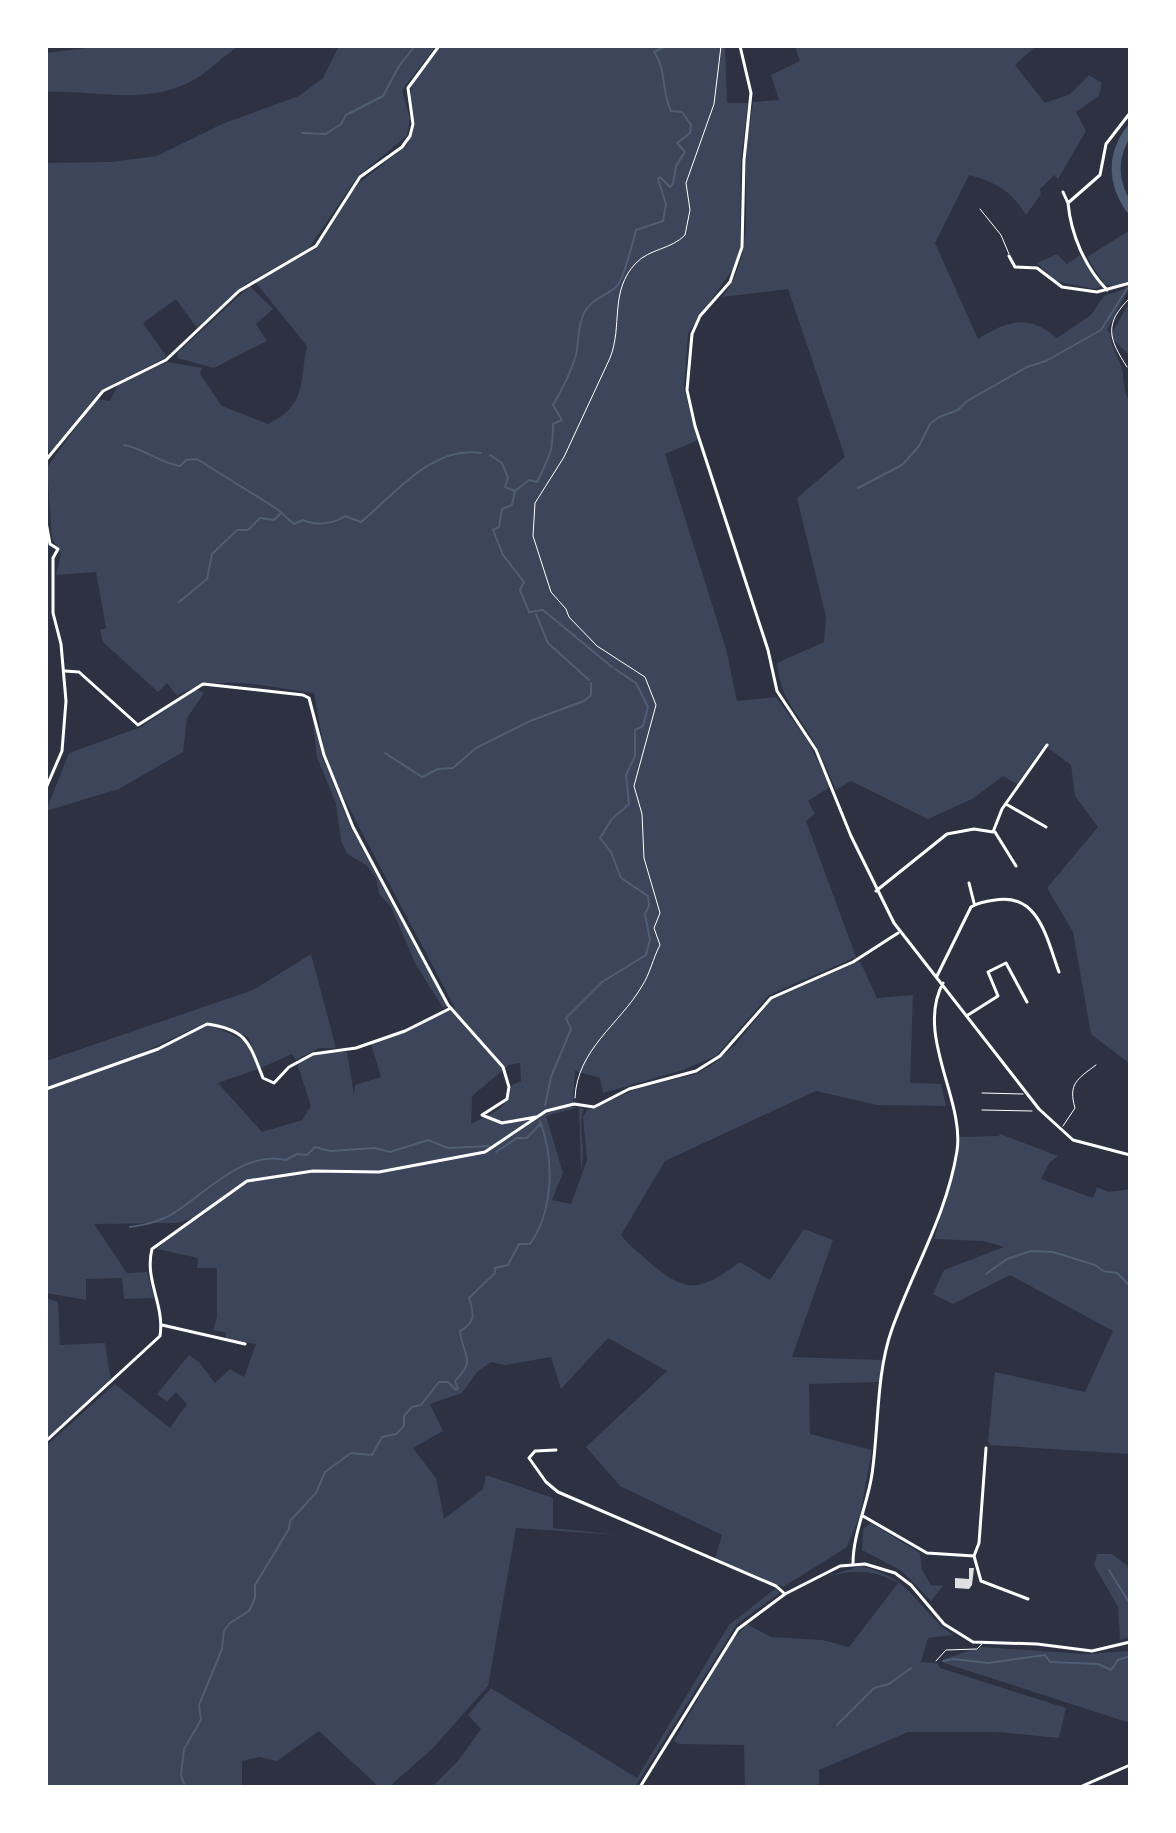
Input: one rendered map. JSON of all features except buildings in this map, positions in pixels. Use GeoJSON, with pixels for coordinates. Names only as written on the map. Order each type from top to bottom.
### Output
{"type":"FeatureCollection","features":[{"type":"Feature","properties":{"kind":"street"},"geometry":{"type":"LineString","coordinates":[[46,460],[103,391],[166,360],[239,291],[316,246],[360,177],[407,142],[413,124],[408,88],[439,46]]}},
{"type":"Feature","properties":{"kind":"street"},"geometry":{"type":"LineString","coordinates":[[740,46],[750,85],[742,247],[730,282],[696,323],[687,377],[689,404],[768,650],[777,691],[816,750],[876,891],[899,932],[943,983],[1039,1109],[1073,1140],[1130,1153]]}},
{"type":"Feature","properties":{"kind":"street"},"geometry":{"type":"LineString","coordinates":[[1068,203],[1100,175],[1106,144],[1130,113]]}},
{"type":"Feature","properties":{"kind":"street"},"geometry":{"type":"LineString","coordinates":[[1063,192],[1077,240],[1089,267],[1107,290]]}},
{"type":"Feature","properties":{"kind":"street"},"geometry":{"type":"LineString","coordinates":[[1009,256],[1015,267],[1037,268],[1058,286],[1107,290],[1130,283]]}},
{"type":"Feature","properties":{"kind":"street"},"geometry":{"type":"LineString","coordinates":[[46,522],[48,546],[58,549],[53,558],[53,613],[65,671],[64,740],[46,788]]}},
{"type":"Feature","properties":{"kind":"street"},"geometry":{"type":"LineString","coordinates":[[46,555],[53,558]]}},
{"type":"Feature","properties":{"kind":"street"},"geometry":{"type":"LineString","coordinates":[[65,671],[74,670],[138,725],[197,686],[208,684],[309,698],[324,755],[349,817],[451,1008],[495,1055],[507,1075],[507,1099],[482,1115],[502,1123],[536,1117],[574,1104],[594,1107],[629,1089],[696,1071],[711,1063],[771,998],[853,962],[899,932]]}},
{"type":"Feature","properties":{"kind":"street"},"geometry":{"type":"LineString","coordinates":[[993,832],[1006,804],[1047,745]]}},
{"type":"Feature","properties":{"kind":"street"},"geometry":{"type":"LineString","coordinates":[[1006,804],[1046,827]]}},
{"type":"Feature","properties":{"kind":"street"},"geometry":{"type":"LineString","coordinates":[[876,891],[947,834],[974,829],[999,834],[1016,866]]}},
{"type":"Feature","properties":{"kind":"street"},"geometry":{"type":"LineString","coordinates":[[937,976],[974,904],[969,883]]}},
{"type":"Feature","properties":{"kind":"street"},"geometry":{"type":"LineString","coordinates":[[974,904],[1006,898],[1029,907],[1042,928],[1059,972]]}},
{"type":"Feature","properties":{"kind":"street"},"geometry":{"type":"LineString","coordinates":[[968,1015],[998,996],[988,972],[1006,963],[1027,1002]]}},
{"type":"Feature","properties":{"kind":"street"},"geometry":{"type":"LineString","coordinates":[[853,1563],[873,1471],[888,1342],[931,1237],[958,1146],[938,1052],[936,1004],[943,983]]}},
{"type":"Feature","properties":{"kind":"street"},"geometry":{"type":"LineString","coordinates":[[1016,998],[1022,994]]}},
{"type":"Feature","properties":{"kind":"street"},"geometry":{"type":"LineString","coordinates":[[46,1089],[158,1049],[207,1024],[244,1036],[251,1045],[263,1078],[274,1083],[289,1067],[313,1054],[356,1048],[405,1031],[451,1008]]}},
{"type":"Feature","properties":{"kind":"street"},"geometry":{"type":"LineString","coordinates":[[46,1441],[157,1339],[162,1325],[149,1269],[152,1249],[247,1181],[313,1171],[379,1172],[485,1152],[498,1146],[536,1117]]}},
{"type":"Feature","properties":{"kind":"street"},"geometry":{"type":"LineString","coordinates":[[162,1325],[245,1344]]}},
{"type":"Feature","properties":{"kind":"street"},"geometry":{"type":"LineString","coordinates":[[986,1448],[979,1543],[974,1556],[981,1581],[1028,1599]]}},
{"type":"Feature","properties":{"kind":"street"},"geometry":{"type":"LineString","coordinates":[[556,1450],[535,1451],[529,1458],[546,1482],[564,1496],[776,1586],[785,1594]]}},
{"type":"Feature","properties":{"kind":"street"},"geometry":{"type":"LineString","coordinates":[[863,1516],[927,1553],[974,1556]]}},
{"type":"Feature","properties":{"kind":"street"},"geometry":{"type":"LineString","coordinates":[[640,1787],[723,1648],[753,1615],[819,1574],[853,1563],[876,1565],[895,1573],[911,1585],[952,1631],[982,1644],[1037,1644],[1092,1651],[1130,1642]]}},
{"type":"Feature","properties":{"kind":"street"},"geometry":{"type":"LineString","coordinates":[[1080,1787],[1130,1765]]}},
{"type":"Feature","properties":{"kind":"lane"},"geometry":{"type":"LineString","coordinates":[[980,209],[1001,235],[1009,256]]}},
{"type":"Feature","properties":{"kind":"lane"},"geometry":{"type":"LineString","coordinates":[[1060,1129],[1075,1108],[1071,1095],[1073,1084],[1096,1065]]}},
{"type":"Feature","properties":{"kind":"lane"},"geometry":{"type":"LineString","coordinates":[[982,1093],[1020,1096],[1026,1093]]}},
{"type":"Feature","properties":{"kind":"lane"},"geometry":{"type":"LineString","coordinates":[[936,1661],[946,1650],[977,1649],[982,1644]]}},
{"type":"Feature","properties":{"kind":"path"},"geometry":{"type":"LineString","coordinates":[[574,1104],[580,1067],[594,1050],[605,1028],[643,985],[660,945],[654,928],[660,913],[644,858],[642,814],[634,786],[653,720],[653,698],[645,677],[597,646],[569,617],[551,592],[533,536],[533,516],[541,491],[564,457],[616,344],[617,298],[625,280],[637,262],[679,241],[687,230],[690,210],[686,183],[714,104],[721,46]]}},
{"type":"Feature","properties":{"kind":"path"},"geometry":{"type":"LineString","coordinates":[[1127,367],[1114,347],[1109,330],[1130,298]]}},
{"type":"Feature","properties":{"kind":"path"},"geometry":{"type":"LineString","coordinates":[[982,1110],[1039,1109]]}},
{"type":"Feature","properties":{"kind":"shaded area"},"geometry":{"type":"Polygon","coordinates":[[[103,46],[239,46],[195,79],[171,90],[136,95],[46,92],[46,53],[103,46]]]}},
{"type":"Feature","properties":{"kind":"shaded area"},"geometry":{"type":"Polygon","coordinates":[[[339,46],[436,46],[402,90],[410,119],[407,136],[358,176],[309,248],[246,284],[197,328],[176,299],[143,323],[167,357],[101,390],[52,450],[46,451],[46,163],[111,162],[157,156],[222,124],[299,96],[323,78],[339,46]]]}},
{"type":"Feature","properties":{"kind":"shaded area"},"geometry":{"type":"Polygon","coordinates":[[[442,46],[725,46],[727,103],[748,103],[741,160],[740,247],[735,266],[688,333],[684,389],[698,440],[665,454],[726,649],[737,701],[776,697],[808,741],[830,787],[808,801],[815,814],[806,821],[856,957],[769,995],[716,1056],[680,1071],[603,1093],[600,1078],[575,1071],[573,1103],[549,1112],[577,1107],[546,1116],[563,1173],[552,1200],[571,1204],[587,1160],[583,1117],[587,1110],[639,1088],[696,1074],[712,1065],[735,1045],[773,998],[860,961],[877,998],[913,995],[910,1083],[941,1084],[946,1106],[877,1105],[816,1091],[665,1161],[621,1235],[661,1272],[683,1284],[693,1285],[714,1279],[740,1262],[770,1280],[804,1229],[833,1240],[792,1357],[882,1360],[879,1382],[809,1384],[810,1434],[872,1450],[860,1515],[847,1547],[783,1587],[715,1559],[722,1535],[620,1486],[586,1447],[667,1371],[608,1338],[561,1389],[551,1357],[505,1365],[491,1362],[477,1372],[462,1393],[430,1404],[443,1431],[413,1448],[436,1478],[444,1519],[483,1489],[486,1475],[553,1498],[553,1528],[618,1535],[516,1528],[488,1686],[433,1748],[389,1787],[379,1787],[319,1731],[277,1761],[259,1757],[242,1761],[242,1787],[46,1787],[46,1446],[115,1384],[170,1428],[187,1404],[176,1392],[167,1402],[157,1394],[189,1355],[199,1362],[215,1383],[230,1369],[244,1377],[256,1344],[225,1339],[226,1333],[213,1330],[217,1317],[217,1268],[197,1268],[198,1258],[157,1249],[179,1229],[209,1212],[178,1223],[94,1224],[127,1273],[147,1272],[154,1298],[124,1299],[122,1278],[86,1279],[86,1300],[46,1293],[46,1090],[159,1050],[201,1026],[213,1026],[248,1042],[258,1069],[218,1083],[262,1132],[302,1120],[311,1106],[297,1063],[319,1052],[347,1052],[354,1095],[355,1085],[381,1077],[371,1044],[455,1008],[339,789],[325,754],[314,693],[244,683],[209,684],[177,696],[167,683],[158,692],[103,642],[100,630],[106,628],[96,572],[56,575],[61,554],[52,538],[47,467],[97,399],[110,401],[118,384],[168,362],[202,368],[200,374],[222,406],[268,424],[289,409],[299,392],[307,346],[256,283],[315,249],[358,184],[407,145],[415,124],[410,98],[412,84],[442,46]],[[520,1063],[509,1065],[472,1096],[471,1124],[498,1110],[507,1100],[512,1085],[521,1081],[520,1063]]]}},
{"type":"Feature","properties":{"kind":"shaded area"},"geometry":{"type":"Polygon","coordinates":[[[795,46],[1036,46],[1015,65],[1045,103],[1070,94],[1089,75],[1102,83],[1099,96],[1076,112],[1086,131],[1058,179],[1054,175],[1040,189],[1041,194],[1026,215],[1002,189],[969,175],[935,243],[978,339],[1018,322],[1036,325],[1057,338],[1091,315],[1104,296],[1130,287],[1107,330],[1111,335],[1130,301],[1130,356],[1111,337],[1130,402],[1130,1064],[1091,1034],[1073,932],[1047,888],[1098,827],[1075,796],[1071,765],[1044,745],[1017,784],[1003,776],[972,799],[928,819],[851,781],[836,790],[818,750],[782,686],[777,663],[824,642],[826,617],[797,498],[845,457],[788,289],[722,297],[732,282],[743,250],[747,149],[753,102],[779,100],[771,75],[800,61],[795,46]]]}},
{"type":"Feature","properties":{"kind":"shaded area"},"geometry":{"type":"Polygon","coordinates":[[[1130,230],[1130,281],[1113,286],[1104,284],[1087,257],[1130,230]]]}},
{"type":"Feature","properties":{"kind":"shaded area"},"geometry":{"type":"Polygon","coordinates":[[[1057,254],[1067,264],[1080,255],[1101,286],[1095,289],[1055,281],[1037,263],[1057,254]]]}},
{"type":"Feature","properties":{"kind":"shaded area"},"geometry":{"type":"Polygon","coordinates":[[[250,286],[273,309],[256,324],[267,341],[214,368],[177,358],[178,352],[250,286]]]}},
{"type":"Feature","properties":{"kind":"shaded area"},"geometry":{"type":"Polygon","coordinates":[[[196,689],[204,693],[187,718],[183,752],[119,789],[46,811],[69,753],[141,727],[196,689]]]}},
{"type":"Feature","properties":{"kind":"shaded area"},"geometry":{"type":"Polygon","coordinates":[[[312,714],[322,756],[351,828],[447,1006],[443,1008],[416,965],[391,907],[379,894],[376,878],[366,865],[347,854],[341,841],[336,804],[317,757],[312,714]]]}},
{"type":"Feature","properties":{"kind":"shaded area"},"geometry":{"type":"Polygon","coordinates":[[[311,954],[336,1048],[319,1048],[296,1060],[292,1054],[261,1068],[248,1037],[207,1022],[133,1057],[46,1087],[46,1061],[253,990],[311,954]]]}},
{"type":"Feature","properties":{"kind":"shaded area"},"geometry":{"type":"Polygon","coordinates":[[[579,1108],[584,1109],[581,1170],[579,1108]]]}},
{"type":"Feature","properties":{"kind":"shaded area"},"geometry":{"type":"Polygon","coordinates":[[[1000,1134],[1058,1156],[1050,1162],[1041,1179],[1093,1198],[1097,1187],[1109,1192],[1130,1189],[1130,1454],[990,1445],[988,1441],[995,1372],[1085,1392],[1113,1331],[1010,1275],[953,1304],[933,1294],[944,1270],[1004,1247],[983,1241],[934,1239],[957,1161],[960,1137],[1000,1134]]]}},
{"type":"Feature","properties":{"kind":"shaded area"},"geometry":{"type":"Polygon","coordinates":[[[46,1298],[58,1302],[60,1345],[105,1343],[111,1381],[46,1439],[46,1298]]]}},
{"type":"Feature","properties":{"kind":"shaded area"},"geometry":{"type":"Polygon","coordinates":[[[871,1523],[920,1553],[922,1570],[931,1585],[943,1586],[931,1601],[902,1571],[862,1550],[863,1529],[871,1523]]]}},
{"type":"Feature","properties":{"kind":"shaded area"},"geometry":{"type":"Polygon","coordinates":[[[1097,1554],[1112,1554],[1130,1568],[1130,1637],[1120,1640],[1118,1607],[1094,1565],[1097,1554]]]}},
{"type":"Feature","properties":{"kind":"shaded area"},"geometry":{"type":"Polygon","coordinates":[[[860,1566],[878,1571],[902,1585],[953,1635],[928,1638],[921,1662],[937,1663],[940,1668],[1066,1708],[1059,1738],[997,1732],[908,1732],[819,1770],[819,1787],[745,1787],[744,1745],[680,1744],[674,1741],[729,1644],[747,1624],[771,1637],[822,1640],[849,1647],[898,1583],[863,1572],[826,1577],[860,1566]]]}},
{"type":"Feature","properties":{"kind":"shaded area"},"geometry":{"type":"Polygon","coordinates":[[[776,1588],[780,1593],[737,1624],[635,1787],[432,1787],[458,1761],[481,1729],[468,1715],[491,1688],[637,1778],[729,1625],[776,1588]]]}},
{"type":"Feature","properties":{"kind":"shaded area"},"geometry":{"type":"Polygon","coordinates":[[[981,1647],[1085,1654],[1130,1651],[1130,1723],[944,1663],[944,1659],[981,1647]]]}},
{"type":"Feature","properties":{"kind":"waterway"},"geometry":{"type":"LineString","coordinates":[[302,133],[326,134],[341,124],[346,115],[383,96],[399,66],[415,46]]}},
{"type":"Feature","properties":{"kind":"waterway"},"geometry":{"type":"LineString","coordinates":[[612,667],[543,610],[529,612],[520,590],[524,582],[503,555],[493,530],[499,527],[502,509],[512,505],[515,491],[529,480],[537,482],[548,459],[553,424],[562,420],[553,405],[574,361],[584,313],[619,283],[636,230],[663,221],[666,204],[658,179],[660,177],[670,187],[673,184],[676,166],[685,152],[677,143],[690,133],[691,125],[682,112],[671,111],[668,103],[661,66],[654,52],[666,46]]}},
{"type":"Feature","properties":{"kind":"waterway"},"geometry":{"type":"LineString","coordinates":[[1130,130],[1119,149],[1116,169],[1120,189],[1130,209]]}},
{"type":"Feature","properties":{"kind":"waterway"},"geometry":{"type":"LineString","coordinates":[[858,488],[902,465],[919,446],[930,424],[939,417],[958,410],[967,401],[1027,367],[1046,361],[1101,330],[1128,287]]}},
{"type":"Feature","properties":{"kind":"waterway"},"geometry":{"type":"LineString","coordinates":[[124,445],[180,466],[186,460],[197,459],[277,509],[294,524],[303,520],[325,523],[345,516],[361,522],[430,464],[463,453],[481,453]]}},
{"type":"Feature","properties":{"kind":"waterway"},"geometry":{"type":"LineString","coordinates":[[490,455],[502,463],[508,478],[505,487],[515,491]]}},
{"type":"Feature","properties":{"kind":"waterway"},"geometry":{"type":"LineString","coordinates":[[179,602],[207,579],[212,554],[237,530],[248,530],[260,518],[274,520],[280,514]]}},
{"type":"Feature","properties":{"kind":"waterway"},"geometry":{"type":"LineString","coordinates":[[536,614],[548,643],[589,680]]}},
{"type":"Feature","properties":{"kind":"waterway"},"geometry":{"type":"LineString","coordinates":[[545,1106],[551,1077],[571,1029],[566,1018],[602,982],[646,955],[650,940],[645,914],[649,906],[648,896],[621,878],[611,852],[600,838],[612,819],[629,804],[626,775],[635,756],[635,730],[643,726],[648,707],[636,683],[615,669]]}},
{"type":"Feature","properties":{"kind":"waterway"},"geometry":{"type":"LineString","coordinates":[[385,753],[422,777],[438,769],[453,768],[476,748],[530,721],[584,701],[591,695],[591,683]]}},
{"type":"Feature","properties":{"kind":"waterway"},"geometry":{"type":"LineString","coordinates":[[185,1787],[181,1775],[184,1749],[201,1720],[199,1705],[222,1649],[224,1631],[230,1623],[249,1611],[255,1598],[255,1585],[289,1529],[290,1521],[316,1493],[325,1472],[351,1453],[372,1455],[382,1437],[396,1434],[404,1426],[404,1416],[412,1407],[421,1405],[439,1382],[448,1382],[456,1390],[458,1388],[455,1381],[467,1362],[460,1331],[469,1325],[472,1317],[469,1298],[495,1273],[495,1268],[508,1265],[519,1244],[530,1244],[543,1217],[549,1169],[540,1121]]}},
{"type":"Feature","properties":{"kind":"waterway"},"geometry":{"type":"LineString","coordinates":[[496,1152],[517,1138],[527,1138],[540,1124]]}},
{"type":"Feature","properties":{"kind":"waterway"},"geometry":{"type":"LineString","coordinates":[[130,1227],[155,1222],[172,1214],[242,1166],[271,1158],[286,1160],[297,1154],[307,1155],[315,1147],[330,1151],[375,1148],[390,1152],[428,1140],[448,1148],[489,1146]]}},
{"type":"Feature","properties":{"kind":"waterway"},"geometry":{"type":"LineString","coordinates":[[986,1274],[1007,1259],[1031,1251],[1053,1252],[1095,1265],[1103,1271],[1117,1273],[1130,1286]]}},
{"type":"Feature","properties":{"kind":"waterway"},"geometry":{"type":"LineString","coordinates":[[1109,1570],[1130,1604]]}},
{"type":"Feature","properties":{"kind":"waterway"},"geometry":{"type":"LineString","coordinates":[[943,1661],[954,1659],[988,1663],[1045,1655],[1050,1662],[1098,1664],[1111,1670],[1118,1660],[1130,1656]]}},
{"type":"Feature","properties":{"kind":"waterway"},"geometry":{"type":"LineString","coordinates":[[837,1725],[874,1688],[889,1684],[911,1668]]}}]}
